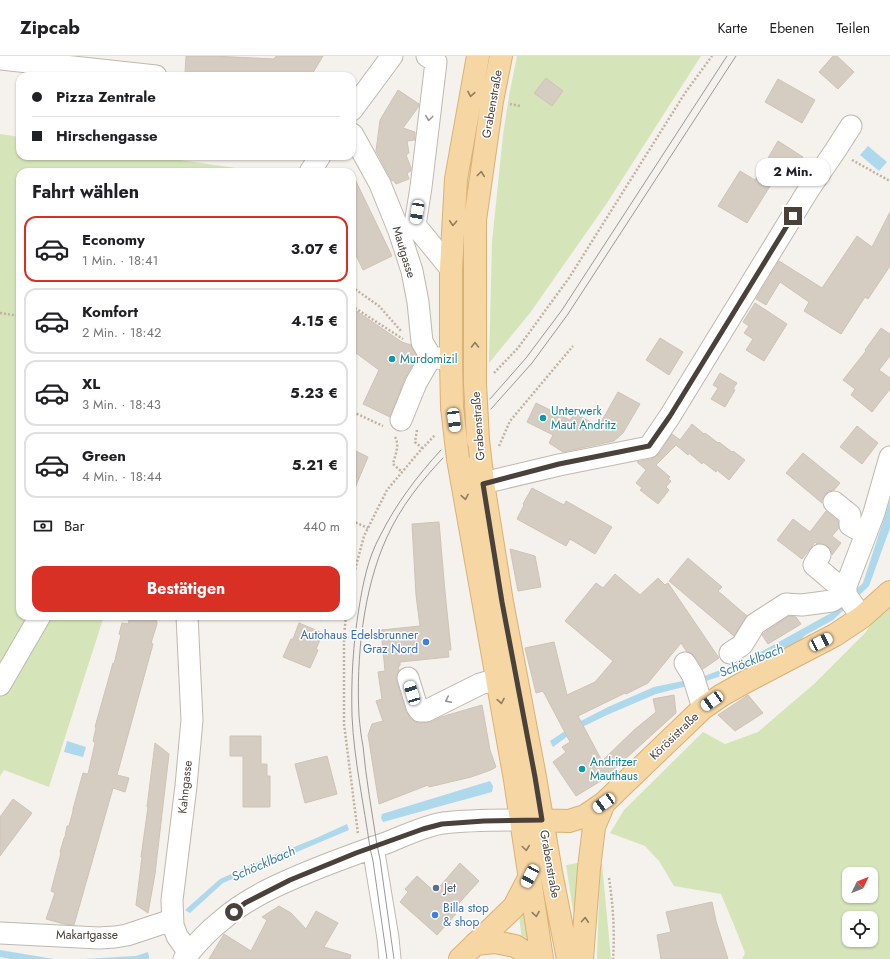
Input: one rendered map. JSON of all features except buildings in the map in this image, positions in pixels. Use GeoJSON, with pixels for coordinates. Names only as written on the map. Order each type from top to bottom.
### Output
{"type":"FeatureCollection","features":[{"type":"Feature","properties":{"kind":"main road","name":"Grabenstraße"},"geometry":{"type":"LineString","coordinates":[[478,56],[456,179],[451,269],[441,358],[452,407],[458,459],[497,679],[568,959]]}},
{"type":"Feature","properties":{"kind":"main road","name":"Grabenstraße"},"geometry":{"type":"LineString","coordinates":[[501,56],[492,101],[475,220],[482,381],[478,440],[482,476],[502,602],[535,777],[530,876],[542,959]]}},
{"type":"Feature","properties":{"kind":"main road","name":"Körösistraße"},"geometry":{"type":"LineString","coordinates":[[532,820],[569,821],[585,816],[604,803],[700,699],[722,695],[835,635],[851,599],[890,592]]}},
{"type":"Feature","properties":{"kind":"main road"},"geometry":{"type":"LineString","coordinates":[[582,959],[589,868],[594,827],[604,803]]}},
{"type":"Feature","properties":{"kind":"main road"},"geometry":{"type":"LineString","coordinates":[[464,955],[514,907],[530,876]]}},
{"type":"Feature","properties":{"kind":"main road"},"geometry":{"type":"LineString","coordinates":[[464,955],[495,942],[515,946],[536,959]]}},
{"type":"Feature","properties":{"kind":"street"},"geometry":{"type":"LineString","coordinates":[[356,105],[392,56]]}},
{"type":"Feature","properties":{"kind":"street"},"geometry":{"type":"LineString","coordinates":[[427,56],[436,62],[421,187],[407,228],[451,269]]}},
{"type":"Feature","properties":{"kind":"street"},"geometry":{"type":"LineString","coordinates":[[0,59],[119,72]]}},
{"type":"Feature","properties":{"kind":"street"},"geometry":{"type":"LineString","coordinates":[[482,476],[559,464],[649,446],[670,416],[809,189],[851,126]]}},
{"type":"Feature","properties":{"kind":"street","name":"Mautgasse"},"geometry":{"type":"LineString","coordinates":[[356,140],[407,228],[412,271],[418,302],[422,342],[441,358]]}},
{"type":"Feature","properties":{"kind":"street"},"geometry":{"type":"LineString","coordinates":[[394,427],[416,383],[441,358]]}},
{"type":"Feature","properties":{"kind":"street"},"geometry":{"type":"LineString","coordinates":[[851,599],[866,534],[874,513],[890,457]]}},
{"type":"Feature","properties":{"kind":"street"},"geometry":{"type":"LineString","coordinates":[[834,502],[850,515],[850,525],[866,534]]}},
{"type":"Feature","properties":{"kind":"street"},"geometry":{"type":"LineString","coordinates":[[820,556],[814,565],[851,599]]}},
{"type":"Feature","properties":{"kind":"street"},"geometry":{"type":"LineString","coordinates":[[730,653],[742,646],[755,624],[786,604],[802,605],[851,599]]}},
{"type":"Feature","properties":{"kind":"street"},"geometry":{"type":"LineString","coordinates":[[0,685],[38,620]]}},
{"type":"Feature","properties":{"kind":"street","name":"Kahngasse"},"geometry":{"type":"LineString","coordinates":[[174,927],[172,900],[186,786],[192,720],[187,620]]}},
{"type":"Feature","properties":{"kind":"street"},"geometry":{"type":"LineString","coordinates":[[684,663],[693,676],[700,699]]}},
{"type":"Feature","properties":{"kind":"street"},"geometry":{"type":"LineString","coordinates":[[408,678],[417,707],[420,711],[426,711],[480,684],[497,679]]}},
{"type":"Feature","properties":{"kind":"street","name":"Körösistraße"},"geometry":{"type":"LineString","coordinates":[[187,956],[222,920],[245,903],[366,842],[442,824],[532,820]]}},
{"type":"Feature","properties":{"kind":"street"},"geometry":{"type":"LineString","coordinates":[[366,842],[386,922],[390,959]]}},
{"type":"Feature","properties":{"kind":"street"},"geometry":{"type":"LineString","coordinates":[[174,927],[187,956]]}},
{"type":"Feature","properties":{"kind":"street","name":"Makartgasse"},"geometry":{"type":"LineString","coordinates":[[0,933],[99,938],[115,937],[174,927]]}},
{"type":"Feature","properties":{"kind":"path"},"geometry":{"type":"LineString","coordinates":[[482,381],[518,348],[569,278],[685,94],[712,56]]}},
{"type":"Feature","properties":{"kind":"path"},"geometry":{"type":"LineString","coordinates":[[835,151],[890,181]]}},
{"type":"Feature","properties":{"kind":"path"},"geometry":{"type":"LineString","coordinates":[[356,290],[379,306],[406,336]]}},
{"type":"Feature","properties":{"kind":"path"},"geometry":{"type":"LineString","coordinates":[[356,309],[404,339]]}},
{"type":"Feature","properties":{"kind":"path"},"geometry":{"type":"LineString","coordinates":[[0,313],[16,315]]}},
{"type":"Feature","properties":{"kind":"path"},"geometry":{"type":"LineString","coordinates":[[482,476],[501,443],[510,421],[574,346]]}},
{"type":"Feature","properties":{"kind":"path"},"geometry":{"type":"LineString","coordinates":[[356,413],[394,427],[397,440],[397,449],[393,464],[402,472]]}},
{"type":"Feature","properties":{"kind":"path"},"geometry":{"type":"LineString","coordinates":[[356,566],[364,536],[387,490],[422,448],[436,434]]}},
{"type":"Feature","properties":{"kind":"path"},"geometry":{"type":"LineString","coordinates":[[415,442],[422,448]]}},
{"type":"Feature","properties":{"kind":"path"},"geometry":{"type":"LineString","coordinates":[[356,522],[368,528]]}},
{"type":"Feature","properties":{"kind":"path"},"geometry":{"type":"LineString","coordinates":[[346,620],[344,636],[344,724],[366,842]]}},
{"type":"Feature","properties":{"kind":"path"},"geometry":{"type":"LineString","coordinates":[[608,873],[614,933],[613,959]]}},
{"type":"Feature","properties":{"kind":"green space"},"geometry":{"type":"Polygon","coordinates":[[[486,56],[491,56],[466,393],[462,397],[460,282],[468,170],[486,56]]]}},
{"type":"Feature","properties":{"kind":"green space"},"geometry":{"type":"Polygon","coordinates":[[[517,56],[701,56],[607,203],[530,313],[489,363],[492,242],[503,135],[517,56]]]}},
{"type":"Feature","properties":{"kind":"green space"},"geometry":{"type":"Polygon","coordinates":[[[0,134],[16,136],[16,160],[180,160],[236,168],[16,168],[16,620],[103,620],[49,787],[4,770],[0,776],[0,134]]]}},
{"type":"Feature","properties":{"kind":"green space"},"geometry":{"type":"Polygon","coordinates":[[[890,600],[890,959],[742,959],[745,953],[721,894],[674,886],[659,861],[645,846],[610,833],[624,810],[703,732],[725,744],[758,732],[814,684],[864,634],[890,600]]]}},
{"type":"Feature","properties":{"kind":"green space"},"geometry":{"type":"Polygon","coordinates":[[[584,862],[576,930],[566,865],[584,862]]]}},
{"type":"Feature","properties":{"kind":"green space"},"geometry":{"type":"Polygon","coordinates":[[[600,862],[602,864],[611,959],[597,959],[600,862]]]}},
{"type":"Feature","properties":{"kind":"green space"},"geometry":{"type":"Polygon","coordinates":[[[526,907],[532,946],[522,941],[519,915],[526,907]]]}},
{"type":"Feature","properties":{"kind":"water"},"geometry":{"type":"Polygon","coordinates":[[[868,146],[887,162],[879,171],[860,155],[868,146]]]}},
{"type":"Feature","properties":{"kind":"water","name":"Schöcklbach"},"geometry":{"type":"Polygon","coordinates":[[[890,500],[890,528],[869,586],[833,620],[748,667],[703,682],[656,694],[576,730],[553,747],[550,741],[577,723],[608,707],[654,687],[702,677],[746,660],[831,613],[863,583],[890,500]]]}},
{"type":"Feature","properties":{"kind":"water"},"geometry":{"type":"Polygon","coordinates":[[[67,741],[86,747],[83,757],[64,752],[67,741]]]}},
{"type":"Feature","properties":{"kind":"water"},"geometry":{"type":"Polygon","coordinates":[[[490,781],[493,786],[492,792],[383,822],[381,818],[382,814],[490,781]]]}},
{"type":"Feature","properties":{"kind":"water","name":"Schöcklbach"},"geometry":{"type":"Polygon","coordinates":[[[347,824],[349,830],[223,883],[190,913],[185,910],[220,879],[347,824]]]}},
{"type":"Feature","properties":{"kind":"water"},"geometry":{"type":"Polygon","coordinates":[[[0,950],[54,959],[11,959],[0,957],[0,950]]]}},
{"type":"Feature","properties":{"kind":"water"},"geometry":{"type":"Polygon","coordinates":[[[148,952],[149,959],[83,959],[136,956],[148,952]]]}},
{"type":"Feature","properties":{"kind":"waterway","name":"Schöcklbach"},"geometry":{"type":"LineString","coordinates":[[785,645],[796,641],[802,635]]}},
{"type":"Feature","properties":{"kind":"tram line"},"geometry":{"type":"LineString","coordinates":[[490,399],[526,358],[562,310],[727,56]]}},
{"type":"Feature","properties":{"kind":"tram line"},"geometry":{"type":"LineString","coordinates":[[491,409],[532,363],[568,314],[736,56]]}},
{"type":"Feature","properties":{"kind":"tram line"},"geometry":{"type":"LineString","coordinates":[[387,959],[353,733],[352,689],[355,635],[364,580],[376,544],[386,524],[415,480],[441,450]]}},
{"type":"Feature","properties":{"kind":"tram line"},"geometry":{"type":"LineString","coordinates":[[394,959],[380,859],[367,783],[359,716],[358,694],[360,648],[372,579],[387,537],[392,526],[412,495],[443,458]]}},
{"type":"Feature","properties":{"kind":"place","name":"Murdomizil"},"geometry":{"type":"Point","coordinates":[392,359]}},
{"type":"Feature","properties":{"kind":"place","name":"Unterwerk Maut Andritz"},"geometry":{"type":"Point","coordinates":[543,418]}},
{"type":"Feature","properties":{"kind":"place","name":"Autohaus Edelsbrunner Graz Nord"},"geometry":{"type":"Point","coordinates":[426,642]}},
{"type":"Feature","properties":{"kind":"place","name":"Andritzer Mauthaus"},"geometry":{"type":"Point","coordinates":[582,769]}},
{"type":"Feature","properties":{"kind":"place","name":"Jet"},"geometry":{"type":"Point","coordinates":[436,888]}},
{"type":"Feature","properties":{"kind":"place","name":"Billa stop & shop"},"geometry":{"type":"Point","coordinates":[435,915]}},
{"type":"Feature","properties":{"kind":"route"},"geometry":{"type":"LineString","coordinates":[[234,912],[245,903],[269,890],[308,872],[423,829],[442,824],[484,821],[542,820],[502,602],[483,484],[559,464],[649,446],[670,416],[793,216]]}}]}
